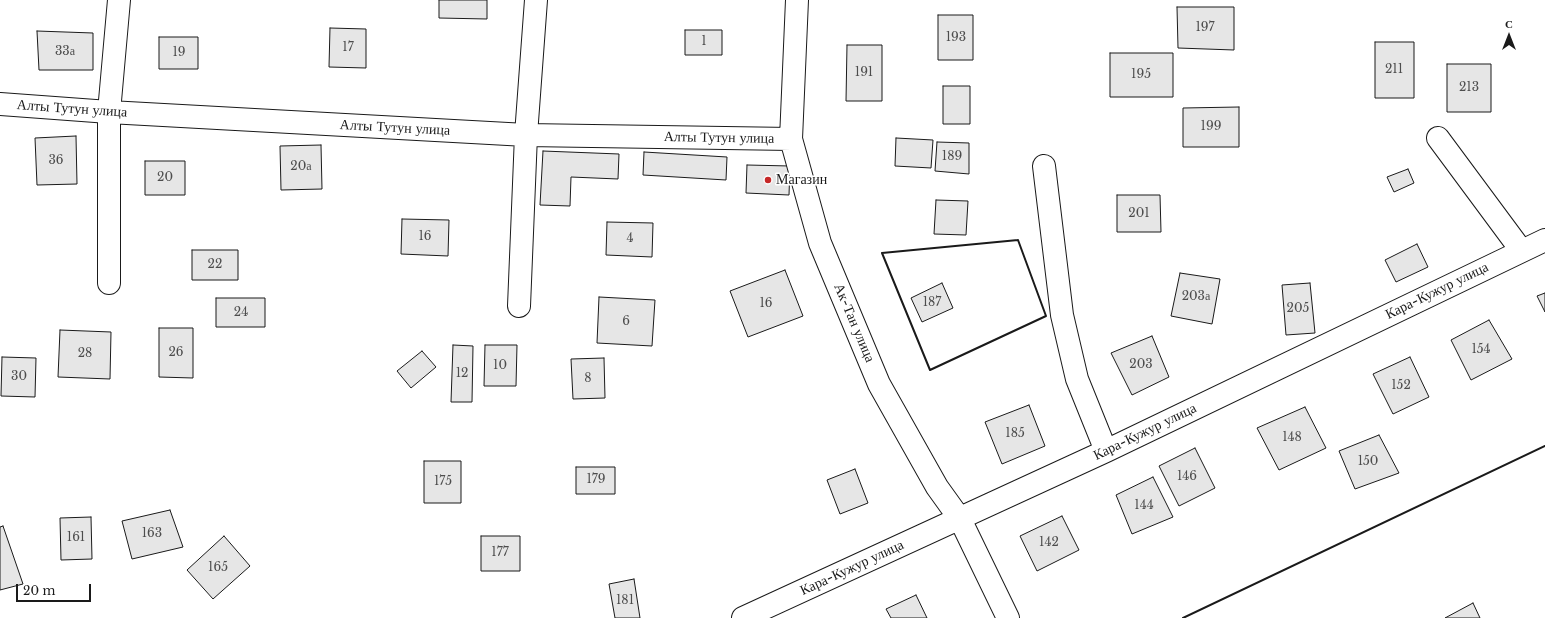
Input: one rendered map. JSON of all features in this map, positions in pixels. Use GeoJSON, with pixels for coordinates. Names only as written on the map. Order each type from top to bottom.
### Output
{"type":"FeatureCollection","features":[{"type":"Feature","properties":{"kind":"street"},"geometry":{"type":"LineString","coordinates":[[109,283],[109,112],[119,0]]}},
{"type":"Feature","properties":{"kind":"street"},"geometry":{"type":"LineString","coordinates":[[519,306],[526,135],[536,0]]}},
{"type":"Feature","properties":{"kind":"street","name":"Ак-Тан улица"},"geometry":{"type":"LineString","coordinates":[[797,0],[791,139],[820,243],[879,384],[937,487],[960,519],[1008,618]]}},
{"type":"Feature","properties":{"kind":"street","name":"Алты Тутун улица"},"geometry":{"type":"LineString","coordinates":[[0,104],[109,112],[526,135],[791,139]]}},
{"type":"Feature","properties":{"kind":"street"},"geometry":{"type":"LineString","coordinates":[[1438,138],[1521,250]]}},
{"type":"Feature","properties":{"kind":"street"},"geometry":{"type":"LineString","coordinates":[[1044,166],[1062,315],[1077,379],[1106,451]]}},
{"type":"Feature","properties":{"kind":"street","name":"Кара-Кужур улица"},"geometry":{"type":"LineString","coordinates":[[743,618],[1106,451],[1521,250],[1545,240]]}},
{"type":"Feature","properties":{"kind":"building"},"geometry":{"type":"Polygon","coordinates":[[[439,0],[487,0],[487,19],[439,18],[439,0]]]}},
{"type":"Feature","properties":{"kind":"building"},"geometry":{"type":"Polygon","coordinates":[[[1177,7],[1234,7],[1234,50],[1178,48],[1177,7]]]}},
{"type":"Feature","properties":{"kind":"building"},"geometry":{"type":"Polygon","coordinates":[[[938,15],[973,15],[973,60],[938,60],[938,15]]]}},
{"type":"Feature","properties":{"kind":"building"},"geometry":{"type":"Polygon","coordinates":[[[330,28],[366,29],[366,68],[329,67],[330,28]]]}},
{"type":"Feature","properties":{"kind":"building"},"geometry":{"type":"Polygon","coordinates":[[[685,30],[722,30],[722,55],[685,55],[685,30]]]}},
{"type":"Feature","properties":{"kind":"building"},"geometry":{"type":"Polygon","coordinates":[[[37,31],[93,33],[93,70],[39,70],[37,31]]]}},
{"type":"Feature","properties":{"kind":"building"},"geometry":{"type":"Polygon","coordinates":[[[159,37],[198,37],[198,69],[159,69],[159,37]]]}},
{"type":"Feature","properties":{"kind":"building"},"geometry":{"type":"Polygon","coordinates":[[[1375,42],[1414,42],[1414,98],[1375,98],[1375,42]]]}},
{"type":"Feature","properties":{"kind":"building"},"geometry":{"type":"Polygon","coordinates":[[[847,45],[882,45],[882,101],[846,101],[847,45]]]}},
{"type":"Feature","properties":{"kind":"building"},"geometry":{"type":"Polygon","coordinates":[[[1110,53],[1173,53],[1173,97],[1110,97],[1110,53]]]}},
{"type":"Feature","properties":{"kind":"building"},"geometry":{"type":"Polygon","coordinates":[[[1447,64],[1491,64],[1491,112],[1447,112],[1447,64]]]}},
{"type":"Feature","properties":{"kind":"building"},"geometry":{"type":"Polygon","coordinates":[[[943,86],[970,86],[970,124],[943,124],[943,86]]]}},
{"type":"Feature","properties":{"kind":"building"},"geometry":{"type":"Polygon","coordinates":[[[1239,107],[1239,147],[1183,147],[1183,108],[1239,107]]]}},
{"type":"Feature","properties":{"kind":"building"},"geometry":{"type":"Polygon","coordinates":[[[76,136],[77,184],[37,185],[35,138],[76,136]]]}},
{"type":"Feature","properties":{"kind":"building"},"geometry":{"type":"Polygon","coordinates":[[[896,138],[933,140],[931,168],[895,166],[896,138]]]}},
{"type":"Feature","properties":{"kind":"building"},"geometry":{"type":"Polygon","coordinates":[[[937,142],[969,143],[969,174],[935,171],[937,142]]]}},
{"type":"Feature","properties":{"kind":"building"},"geometry":{"type":"Polygon","coordinates":[[[321,145],[322,189],[281,190],[280,146],[321,145]]]}},
{"type":"Feature","properties":{"kind":"building"},"geometry":{"type":"Polygon","coordinates":[[[543,151],[619,154],[618,179],[571,177],[570,206],[540,205],[543,151]]]}},
{"type":"Feature","properties":{"kind":"building"},"geometry":{"type":"Polygon","coordinates":[[[644,152],[727,157],[726,180],[643,175],[644,152]]]}},
{"type":"Feature","properties":{"kind":"building"},"geometry":{"type":"Polygon","coordinates":[[[145,161],[185,161],[185,195],[145,195],[145,161]]]}},
{"type":"Feature","properties":{"kind":"building","name":"Магазин"},"geometry":{"type":"Polygon","coordinates":[[[747,165],[790,166],[789,195],[746,193],[747,165]]]}},
{"type":"Feature","properties":{"kind":"building"},"geometry":{"type":"Polygon","coordinates":[[[1408,169],[1414,183],[1394,192],[1387,177],[1408,169]]]}},
{"type":"Feature","properties":{"kind":"building"},"geometry":{"type":"Polygon","coordinates":[[[1117,195],[1160,195],[1161,232],[1117,232],[1117,195]]]}},
{"type":"Feature","properties":{"kind":"building"},"geometry":{"type":"Polygon","coordinates":[[[936,200],[968,201],[966,235],[934,234],[936,200]]]}},
{"type":"Feature","properties":{"kind":"building"},"geometry":{"type":"Polygon","coordinates":[[[402,219],[449,220],[448,256],[401,254],[402,219]]]}},
{"type":"Feature","properties":{"kind":"building"},"geometry":{"type":"Polygon","coordinates":[[[607,222],[653,223],[652,257],[606,255],[607,222]]]}},
{"type":"Feature","properties":{"kind":"building"},"geometry":{"type":"Polygon","coordinates":[[[1417,244],[1428,267],[1396,282],[1385,260],[1417,244]]]}},
{"type":"Feature","properties":{"kind":"building"},"geometry":{"type":"Polygon","coordinates":[[[192,250],[238,250],[238,280],[192,280],[192,250]]]}},
{"type":"Feature","properties":{"kind":"building"},"geometry":{"type":"Polygon","coordinates":[[[785,270],[803,316],[748,337],[730,291],[785,270]]]}},
{"type":"Feature","properties":{"kind":"building"},"geometry":{"type":"Polygon","coordinates":[[[1180,273],[1220,279],[1212,324],[1171,316],[1180,273]]]}},
{"type":"Feature","properties":{"kind":"building"},"geometry":{"type":"Polygon","coordinates":[[[942,283],[953,308],[922,322],[911,298],[942,283]]]}},
{"type":"Feature","properties":{"kind":"building"},"geometry":{"type":"Polygon","coordinates":[[[1310,283],[1315,333],[1286,335],[1282,285],[1310,283]]]}},
{"type":"Feature","properties":{"kind":"building"},"geometry":{"type":"Polygon","coordinates":[[[1545,293],[1545,312],[1537,296],[1545,293]]]}},
{"type":"Feature","properties":{"kind":"building"},"geometry":{"type":"Polygon","coordinates":[[[599,297],[655,300],[652,346],[597,343],[599,297]]]}},
{"type":"Feature","properties":{"kind":"building"},"geometry":{"type":"Polygon","coordinates":[[[216,298],[265,298],[265,327],[216,327],[216,298]]]}},
{"type":"Feature","properties":{"kind":"building"},"geometry":{"type":"Polygon","coordinates":[[[1489,320],[1512,359],[1471,380],[1451,340],[1489,320]]]}},
{"type":"Feature","properties":{"kind":"building"},"geometry":{"type":"Polygon","coordinates":[[[159,328],[193,328],[193,378],[159,377],[159,328]]]}},
{"type":"Feature","properties":{"kind":"building"},"geometry":{"type":"Polygon","coordinates":[[[60,330],[111,332],[110,379],[58,377],[60,330]]]}},
{"type":"Feature","properties":{"kind":"building"},"geometry":{"type":"Polygon","coordinates":[[[1152,336],[1169,377],[1132,395],[1111,353],[1152,336]]]}},
{"type":"Feature","properties":{"kind":"building"},"geometry":{"type":"Polygon","coordinates":[[[453,345],[473,346],[472,402],[451,402],[453,345]]]}},
{"type":"Feature","properties":{"kind":"building"},"geometry":{"type":"Polygon","coordinates":[[[485,345],[517,345],[516,386],[484,386],[485,345]]]}},
{"type":"Feature","properties":{"kind":"building"},"geometry":{"type":"Polygon","coordinates":[[[422,351],[436,367],[411,388],[397,371],[422,351]]]}},
{"type":"Feature","properties":{"kind":"building"},"geometry":{"type":"Polygon","coordinates":[[[2,357],[36,358],[35,397],[1,396],[2,357]]]}},
{"type":"Feature","properties":{"kind":"building"},"geometry":{"type":"Polygon","coordinates":[[[1410,357],[1429,397],[1393,414],[1373,374],[1410,357]]]}},
{"type":"Feature","properties":{"kind":"building"},"geometry":{"type":"Polygon","coordinates":[[[604,358],[605,398],[573,399],[571,359],[604,358]]]}},
{"type":"Feature","properties":{"kind":"building"},"geometry":{"type":"Polygon","coordinates":[[[1029,405],[1045,446],[1002,464],[985,422],[1029,405]]]}},
{"type":"Feature","properties":{"kind":"building"},"geometry":{"type":"Polygon","coordinates":[[[1305,407],[1326,448],[1279,470],[1257,428],[1305,407]]]}},
{"type":"Feature","properties":{"kind":"building"},"geometry":{"type":"Polygon","coordinates":[[[1379,435],[1399,473],[1355,489],[1339,451],[1379,435]]]}},
{"type":"Feature","properties":{"kind":"building"},"geometry":{"type":"Polygon","coordinates":[[[1195,448],[1215,488],[1179,506],[1159,466],[1195,448]]]}},
{"type":"Feature","properties":{"kind":"building"},"geometry":{"type":"Polygon","coordinates":[[[424,461],[461,461],[461,503],[424,503],[424,461]]]}},
{"type":"Feature","properties":{"kind":"building"},"geometry":{"type":"Polygon","coordinates":[[[576,467],[615,467],[615,494],[576,494],[576,467]]]}},
{"type":"Feature","properties":{"kind":"building"},"geometry":{"type":"Polygon","coordinates":[[[855,469],[868,503],[840,514],[827,480],[855,469]]]}},
{"type":"Feature","properties":{"kind":"building"},"geometry":{"type":"Polygon","coordinates":[[[1153,477],[1173,517],[1132,534],[1116,495],[1153,477]]]}},
{"type":"Feature","properties":{"kind":"building"},"geometry":{"type":"Polygon","coordinates":[[[170,510],[183,547],[132,559],[122,521],[170,510]]]}},
{"type":"Feature","properties":{"kind":"building"},"geometry":{"type":"Polygon","coordinates":[[[1062,516],[1079,550],[1037,571],[1020,536],[1062,516]]]}},
{"type":"Feature","properties":{"kind":"building"},"geometry":{"type":"Polygon","coordinates":[[[91,517],[92,559],[61,560],[60,518],[91,517]]]}},
{"type":"Feature","properties":{"kind":"building"},"geometry":{"type":"Polygon","coordinates":[[[3,526],[23,584],[0,590],[0,527],[3,526]]]}},
{"type":"Feature","properties":{"kind":"building"},"geometry":{"type":"Polygon","coordinates":[[[224,536],[250,566],[213,599],[187,570],[224,536]]]}},
{"type":"Feature","properties":{"kind":"building"},"geometry":{"type":"Polygon","coordinates":[[[481,536],[520,536],[520,571],[481,571],[481,536]]]}},
{"type":"Feature","properties":{"kind":"building"},"geometry":{"type":"Polygon","coordinates":[[[634,579],[640,618],[615,618],[609,584],[634,579]]]}},
{"type":"Feature","properties":{"kind":"building"},"geometry":{"type":"Polygon","coordinates":[[[916,595],[927,618],[891,618],[886,609],[916,595]]]}},
{"type":"Feature","properties":{"kind":"building"},"geometry":{"type":"Polygon","coordinates":[[[1473,603],[1480,618],[1445,618],[1473,603]]]}},
{"type":"Feature","properties":{"kind":"wall"},"geometry":{"type":"LineString","coordinates":[[1018,240],[1046,316],[930,370],[882,253],[1018,240]]}},
{"type":"Feature","properties":{"kind":"wall"},"geometry":{"type":"LineString","coordinates":[[1183,618],[1545,446]]}},
{"type":"Feature","properties":{"kind":"place","name":"Магазин"},"geometry":{"type":"Point","coordinates":[768,180]}}]}
